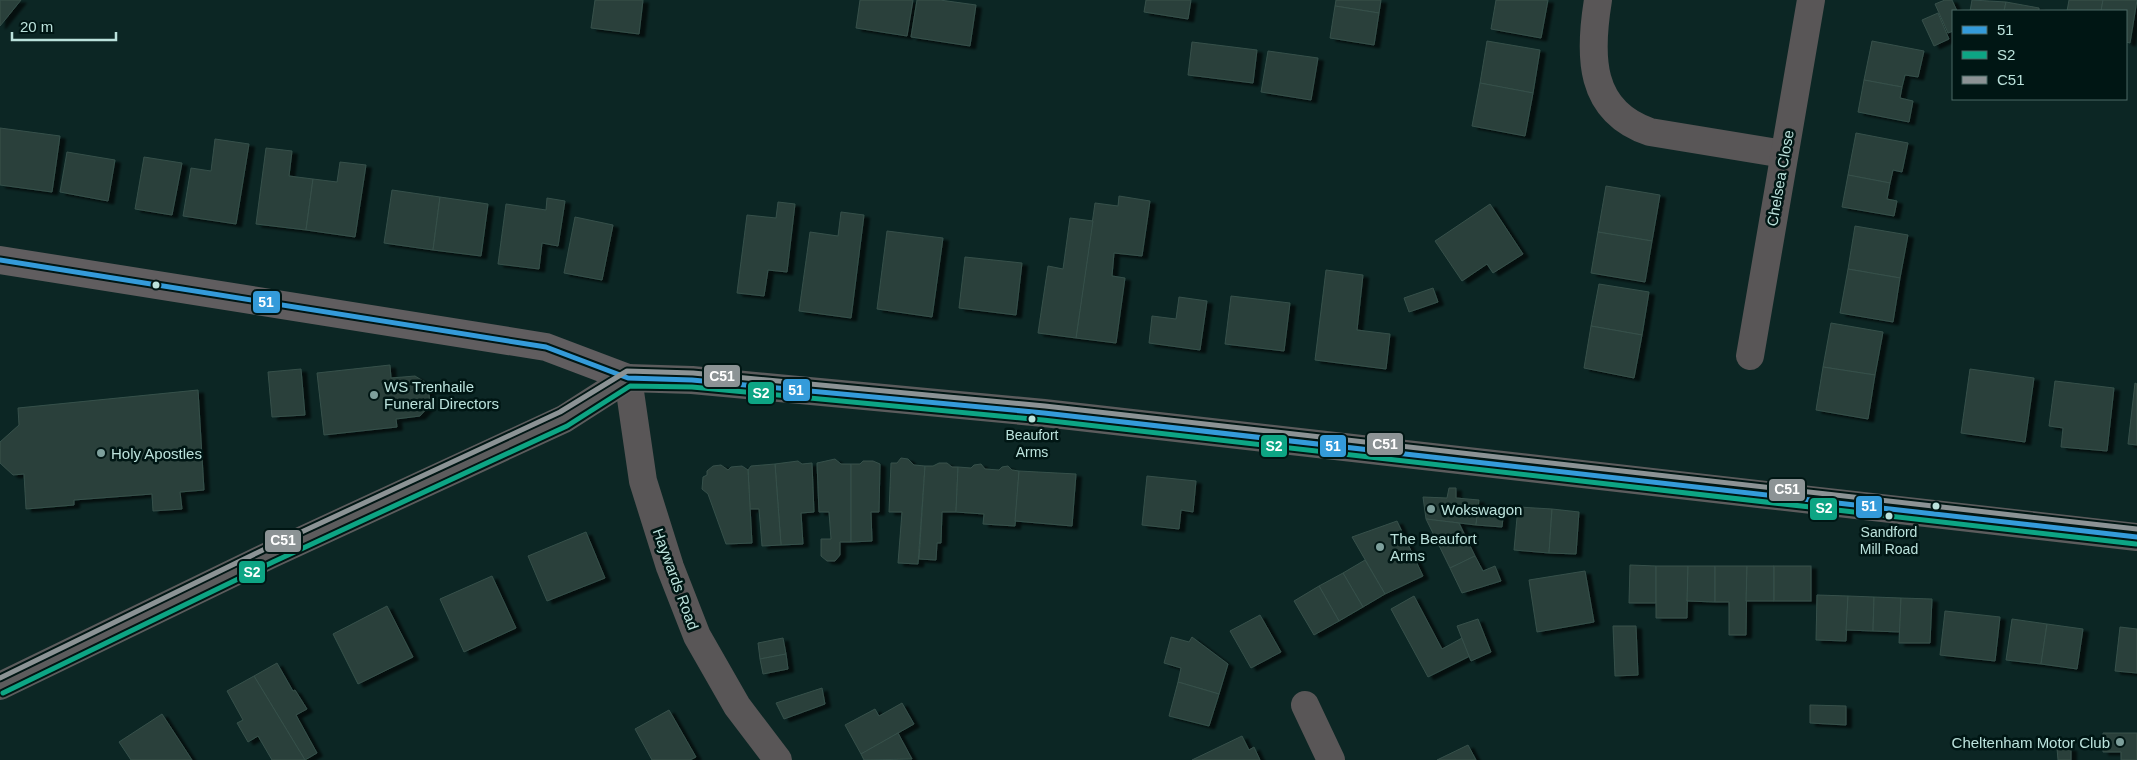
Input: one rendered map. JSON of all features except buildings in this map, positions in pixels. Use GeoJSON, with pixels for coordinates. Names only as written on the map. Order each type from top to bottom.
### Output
{"type":"FeatureCollection","features":[{"type":"Feature","properties":{"kind":"highway"},"geometry":{"type":"LineString","coordinates":[[0,686],[270,555],[564,419],[628,378],[692,380],[1044,413],[2137,537]]}},
{"type":"Feature","properties":{"kind":"main road"},"geometry":{"type":"LineString","coordinates":[[0,260],[546,347],[628,378]]}},
{"type":"Feature","properties":{"kind":"street"},"geometry":{"type":"LineString","coordinates":[[1598,0],[1594,34],[1596,78],[1602,95],[1622,119],[1635,128],[1650,132],[1784,154]]}},
{"type":"Feature","properties":{"kind":"street","name":"Chelsea Close"},"geometry":{"type":"LineString","coordinates":[[1750,356],[1812,0]]}},
{"type":"Feature","properties":{"kind":"street","name":"Haywards Road"},"geometry":{"type":"LineString","coordinates":[[628,378],[643,481],[673,576],[697,636],[737,706],[778,760]]}},
{"type":"Feature","properties":{"kind":"street"},"geometry":{"type":"LineString","coordinates":[[1305,705],[1330,760]]}},
{"type":"Feature","properties":{"kind":"transit line","name":"51"},"geometry":{"type":"LineString","coordinates":[[0,260],[546,347],[628,378],[692,380],[1044,413],[2137,537]]}},
{"type":"Feature","properties":{"kind":"transit line","name":"C51"},"geometry":{"type":"LineString","coordinates":[[0,678],[267,548],[560,412],[627,371],[693,373],[1045,406],[2137,529]]}},
{"type":"Feature","properties":{"kind":"transit line","name":"S2"},"geometry":{"type":"LineString","coordinates":[[3,693],[273,562],[567,426],[630,386],[692,387],[1043,420],[2136,544]]}},
{"type":"Feature","properties":{"kind":"place","name":"WS Trenhaile Funeral Directors"},"geometry":{"type":"Point","coordinates":[374,395]}},
{"type":"Feature","properties":{"kind":"place","name":"Beaufort Arms"},"geometry":{"type":"Point","coordinates":[1032,419]}},
{"type":"Feature","properties":{"kind":"place","name":"Holy Apostles"},"geometry":{"type":"Point","coordinates":[101,453]}},
{"type":"Feature","properties":{"kind":"place","name":"Wokswagon"},"geometry":{"type":"Point","coordinates":[1431,509]}},
{"type":"Feature","properties":{"kind":"place","name":"Sandford Mill Road"},"geometry":{"type":"Point","coordinates":[1889,516]}},
{"type":"Feature","properties":{"kind":"place","name":"The Beaufort Arms"},"geometry":{"type":"Point","coordinates":[1380,547]}},
{"type":"Feature","properties":{"kind":"place","name":"Cheltenham Motor Club"},"geometry":{"type":"Point","coordinates":[2120,742]}}]}
